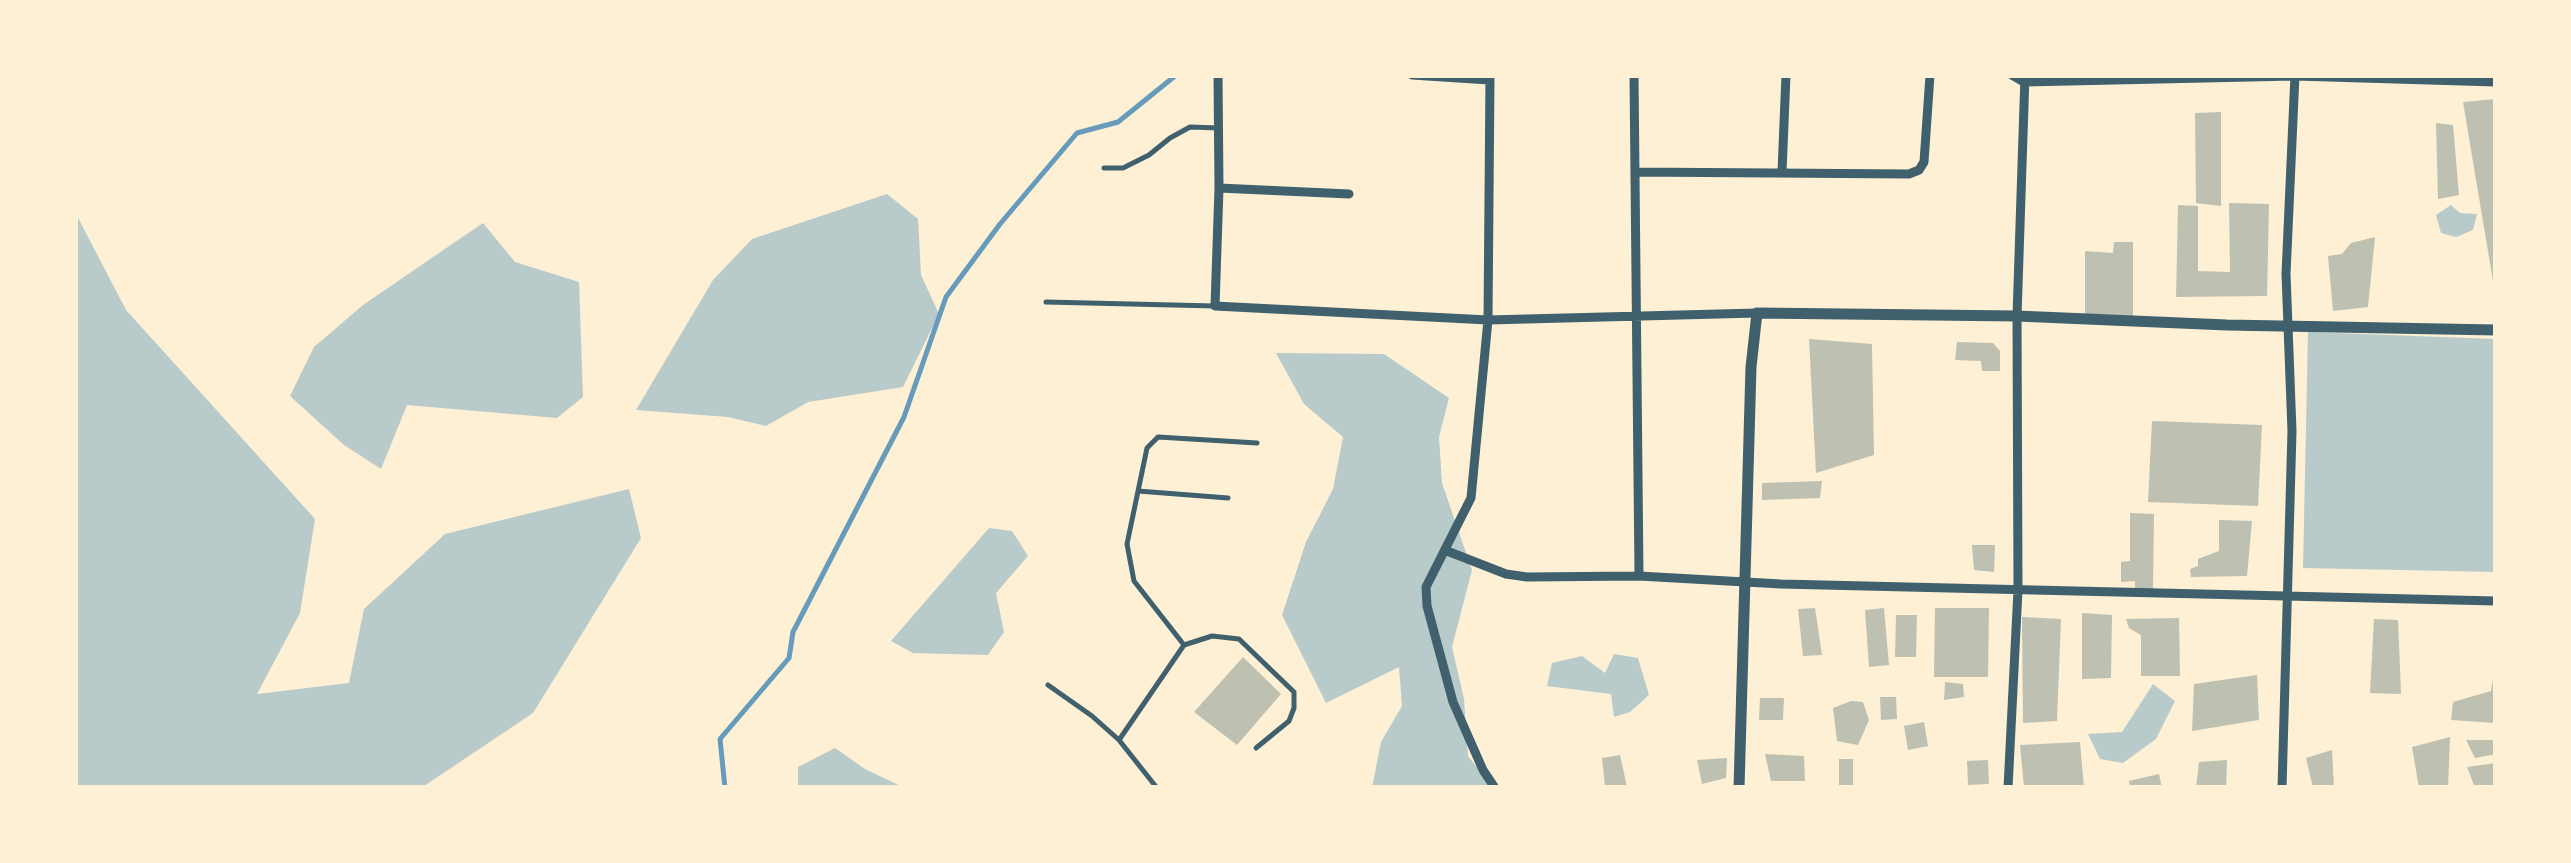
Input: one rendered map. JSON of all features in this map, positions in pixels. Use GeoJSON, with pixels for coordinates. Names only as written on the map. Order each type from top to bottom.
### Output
{"type":"FeatureCollection","features":[{"type":"Feature","properties":{"kind":"street"},"geometry":{"type":"LineString","coordinates":[[1218,75],[1220,188],[1215,306],[1488,320],[1757,313],[2018,316],[2496,330]]}},
{"type":"Feature","properties":{"kind":"street"},"geometry":{"type":"LineString","coordinates":[[1412,75],[1490,77],[1488,320],[1472,498],[1426,587],[1427,606],[1453,702],[1495,788]]}},
{"type":"Feature","properties":{"kind":"street"},"geometry":{"type":"LineString","coordinates":[[1634,75],[1639,576]]}},
{"type":"Feature","properties":{"kind":"street"},"geometry":{"type":"LineString","coordinates":[[1782,172],[1786,75]]}},
{"type":"Feature","properties":{"kind":"street"},"geometry":{"type":"LineString","coordinates":[[1634,172],[1909,174],[1919,170],[1924,162],[1930,75]]}},
{"type":"Feature","properties":{"kind":"street"},"geometry":{"type":"LineString","coordinates":[[2012,75],[2024,79],[2295,76],[2496,82]]}},
{"type":"Feature","properties":{"kind":"street"},"geometry":{"type":"LineString","coordinates":[[2282,788],[2292,430],[2286,274],[2295,76]]}},
{"type":"Feature","properties":{"kind":"street"},"geometry":{"type":"LineString","coordinates":[[2008,788],[2018,590],[2018,316],[2024,79]]}},
{"type":"Feature","properties":{"kind":"street"},"geometry":{"type":"LineString","coordinates":[[1220,188],[1349,194]]}},
{"type":"Feature","properties":{"kind":"street"},"geometry":{"type":"LineString","coordinates":[[1740,788],[1741,646],[1748,582],[1751,367],[1757,313]]}},
{"type":"Feature","properties":{"kind":"street"},"geometry":{"type":"LineString","coordinates":[[1447,551],[1506,574],[2496,602]]}},
{"type":"Feature","properties":{"kind":"lane"},"geometry":{"type":"LineString","coordinates":[[1104,168],[1122,168],[1190,128],[1219,128]]}},
{"type":"Feature","properties":{"kind":"lane"},"geometry":{"type":"LineString","coordinates":[[1046,302],[1215,306]]}},
{"type":"Feature","properties":{"kind":"lane"},"geometry":{"type":"LineString","coordinates":[[1184,644],[1134,581],[1127,544],[1147,448],[1158,437],[1257,443]]}},
{"type":"Feature","properties":{"kind":"lane"},"geometry":{"type":"LineString","coordinates":[[1138,491],[1228,498]]}},
{"type":"Feature","properties":{"kind":"lane"},"geometry":{"type":"LineString","coordinates":[[1118,740],[1184,644],[1212,636],[1239,639],[1294,692],[1294,708],[1288,721],[1256,748]]}},
{"type":"Feature","properties":{"kind":"lane"},"geometry":{"type":"LineString","coordinates":[[1048,685],[1118,740],[1157,788]]}},
{"type":"Feature","properties":{"kind":"shaded area"},"geometry":{"type":"Polygon","coordinates":[[[887,194],[918,219],[921,275],[939,314],[903,387],[808,402],[766,426],[728,417],[636,410],[713,280],[752,239],[887,194]]]}},
{"type":"Feature","properties":{"kind":"shaded area"},"geometry":{"type":"Polygon","coordinates":[[[2451,205],[2460,213],[2477,214],[2473,230],[2456,237],[2441,233],[2436,215],[2451,205]]]}},
{"type":"Feature","properties":{"kind":"shaded area"},"geometry":{"type":"Polygon","coordinates":[[[75,212],[126,310],[315,519],[300,613],[257,694],[349,683],[364,609],[445,534],[629,489],[641,538],[533,713],[421,788],[75,788],[75,212]]]}},
{"type":"Feature","properties":{"kind":"shaded area"},"geometry":{"type":"Polygon","coordinates":[[[483,223],[515,262],[579,282],[583,397],[557,418],[407,405],[381,469],[344,445],[290,396],[314,347],[363,305],[483,223]]]}},
{"type":"Feature","properties":{"kind":"shaded area"},"geometry":{"type":"Polygon","coordinates":[[[2308,332],[2496,339],[2496,572],[2303,568],[2308,332]]]}},
{"type":"Feature","properties":{"kind":"shaded area"},"geometry":{"type":"Polygon","coordinates":[[[1276,353],[1384,354],[1449,398],[1439,437],[1442,483],[1472,570],[1452,647],[1464,699],[1468,756],[1493,788],[1372,788],[1381,742],[1402,706],[1399,667],[1326,703],[1282,615],[1306,542],[1333,489],[1343,437],[1304,404],[1276,353]]]}},
{"type":"Feature","properties":{"kind":"shaded area"},"geometry":{"type":"Polygon","coordinates":[[[989,528],[1012,531],[1028,556],[996,593],[1004,632],[988,655],[913,653],[891,641],[989,528]]]}},
{"type":"Feature","properties":{"kind":"shaded area"},"geometry":{"type":"Polygon","coordinates":[[[1614,654],[1638,658],[1649,695],[1630,712],[1614,717],[1611,694],[1547,686],[1552,663],[1582,656],[1605,673],[1614,654]]]}},
{"type":"Feature","properties":{"kind":"shaded area"},"geometry":{"type":"Polygon","coordinates":[[[2153,684],[2175,701],[2156,739],[2123,763],[2100,759],[2088,734],[2122,732],[2153,684]]]}},
{"type":"Feature","properties":{"kind":"shaded area"},"geometry":{"type":"Polygon","coordinates":[[[835,748],[865,769],[905,788],[798,788],[798,767],[835,748]]]}},
{"type":"Feature","properties":{"kind":"building"},"geometry":{"type":"Polygon","coordinates":[[[2496,99],[2496,286],[2494,287],[2463,102],[2496,99]]]}},
{"type":"Feature","properties":{"kind":"building"},"geometry":{"type":"Polygon","coordinates":[[[2221,112],[2221,206],[2196,203],[2195,113],[2221,112]]]}},
{"type":"Feature","properties":{"kind":"building"},"geometry":{"type":"Polygon","coordinates":[[[2436,123],[2453,125],[2459,195],[2438,199],[2436,123]]]}},
{"type":"Feature","properties":{"kind":"building"},"geometry":{"type":"Polygon","coordinates":[[[2229,203],[2269,204],[2267,296],[2176,297],[2178,205],[2198,206],[2198,271],[2230,272],[2229,203]]]}},
{"type":"Feature","properties":{"kind":"building"},"geometry":{"type":"Polygon","coordinates":[[[2375,237],[2368,307],[2333,311],[2328,256],[2342,254],[2351,243],[2375,237]]]}},
{"type":"Feature","properties":{"kind":"building"},"geometry":{"type":"Polygon","coordinates":[[[2114,242],[2133,242],[2133,316],[2085,314],[2085,251],[2113,253],[2114,242]]]}},
{"type":"Feature","properties":{"kind":"building"},"geometry":{"type":"Polygon","coordinates":[[[1809,339],[1872,344],[1874,455],[1816,473],[1809,339]]]}},
{"type":"Feature","properties":{"kind":"building"},"geometry":{"type":"Polygon","coordinates":[[[1957,342],[1993,343],[2000,351],[2000,371],[1982,371],[1981,361],[1955,360],[1957,342]]]}},
{"type":"Feature","properties":{"kind":"building"},"geometry":{"type":"Polygon","coordinates":[[[2152,421],[2262,425],[2258,506],[2148,502],[2152,421]]]}},
{"type":"Feature","properties":{"kind":"building"},"geometry":{"type":"Polygon","coordinates":[[[1822,481],[1820,498],[1762,500],[1762,483],[1822,481]]]}},
{"type":"Feature","properties":{"kind":"building"},"geometry":{"type":"Polygon","coordinates":[[[2130,513],[2154,514],[2153,590],[2135,590],[2135,581],[2121,582],[2121,562],[2130,561],[2130,513]]]}},
{"type":"Feature","properties":{"kind":"building"},"geometry":{"type":"Polygon","coordinates":[[[2219,520],[2252,521],[2247,576],[2191,577],[2190,569],[2198,566],[2198,559],[2219,551],[2219,520]]]}},
{"type":"Feature","properties":{"kind":"building"},"geometry":{"type":"Polygon","coordinates":[[[1972,545],[1995,545],[1994,572],[1974,570],[1972,545]]]}},
{"type":"Feature","properties":{"kind":"building"},"geometry":{"type":"Polygon","coordinates":[[[1815,608],[1822,655],[1803,656],[1798,609],[1815,608]]]}},
{"type":"Feature","properties":{"kind":"building"},"geometry":{"type":"Polygon","coordinates":[[[1884,608],[1889,665],[1869,667],[1865,610],[1884,608]]]}},
{"type":"Feature","properties":{"kind":"building"},"geometry":{"type":"Polygon","coordinates":[[[1935,608],[1989,608],[1988,677],[1934,677],[1935,608]]]}},
{"type":"Feature","properties":{"kind":"building"},"geometry":{"type":"Polygon","coordinates":[[[2082,613],[2112,615],[2111,678],[2082,679],[2082,613]]]}},
{"type":"Feature","properties":{"kind":"building"},"geometry":{"type":"Polygon","coordinates":[[[1896,615],[1917,615],[1916,657],[1895,657],[1896,615]]]}},
{"type":"Feature","properties":{"kind":"building"},"geometry":{"type":"Polygon","coordinates":[[[2022,617],[2061,619],[2057,721],[2023,723],[2022,617]]]}},
{"type":"Feature","properties":{"kind":"building"},"geometry":{"type":"Polygon","coordinates":[[[2179,618],[2180,676],[2141,676],[2141,635],[2129,628],[2126,619],[2179,618]]]}},
{"type":"Feature","properties":{"kind":"building"},"geometry":{"type":"Polygon","coordinates":[[[2374,619],[2398,620],[2401,694],[2370,693],[2374,619]]]}},
{"type":"Feature","properties":{"kind":"building"},"geometry":{"type":"Polygon","coordinates":[[[1243,657],[1281,694],[1237,745],[1194,712],[1243,657]]]}},
{"type":"Feature","properties":{"kind":"building"},"geometry":{"type":"Polygon","coordinates":[[[2494,674],[2496,723],[2451,720],[2453,702],[2491,691],[2494,674]]]}},
{"type":"Feature","properties":{"kind":"building"},"geometry":{"type":"Polygon","coordinates":[[[2257,675],[2259,720],[2192,731],[2194,684],[2257,675]]]}},
{"type":"Feature","properties":{"kind":"building"},"geometry":{"type":"Polygon","coordinates":[[[1945,682],[1963,684],[1964,697],[1944,700],[1945,682]]]}},
{"type":"Feature","properties":{"kind":"building"},"geometry":{"type":"Polygon","coordinates":[[[1880,697],[1896,697],[1897,719],[1881,720],[1880,697]]]}},
{"type":"Feature","properties":{"kind":"building"},"geometry":{"type":"Polygon","coordinates":[[[1760,698],[1784,698],[1783,720],[1759,720],[1760,698]]]}},
{"type":"Feature","properties":{"kind":"building"},"geometry":{"type":"Polygon","coordinates":[[[1851,701],[1863,702],[1869,720],[1858,745],[1837,741],[1833,708],[1851,701]]]}},
{"type":"Feature","properties":{"kind":"building"},"geometry":{"type":"Polygon","coordinates":[[[1924,722],[1928,746],[1908,750],[1904,726],[1924,722]]]}},
{"type":"Feature","properties":{"kind":"building"},"geometry":{"type":"Polygon","coordinates":[[[2450,737],[2448,788],[2419,788],[2412,747],[2450,737]]]}},
{"type":"Feature","properties":{"kind":"building"},"geometry":{"type":"Polygon","coordinates":[[[2466,740],[2496,740],[2496,754],[2475,758],[2466,740]]]}},
{"type":"Feature","properties":{"kind":"building"},"geometry":{"type":"Polygon","coordinates":[[[2080,742],[2084,788],[2024,788],[2020,745],[2080,742]]]}},
{"type":"Feature","properties":{"kind":"building"},"geometry":{"type":"Polygon","coordinates":[[[2332,750],[2334,788],[2313,788],[2306,758],[2332,750]]]}},
{"type":"Feature","properties":{"kind":"building"},"geometry":{"type":"Polygon","coordinates":[[[1765,754],[1804,756],[1805,781],[1771,781],[1765,754]]]}},
{"type":"Feature","properties":{"kind":"building"},"geometry":{"type":"Polygon","coordinates":[[[1620,755],[1627,787],[1605,787],[1602,758],[1620,755]]]}},
{"type":"Feature","properties":{"kind":"building"},"geometry":{"type":"Polygon","coordinates":[[[1727,758],[1726,778],[1702,784],[1697,760],[1727,758]]]}},
{"type":"Feature","properties":{"kind":"building"},"geometry":{"type":"Polygon","coordinates":[[[1839,759],[1853,759],[1853,788],[1839,788],[1839,759]]]}},
{"type":"Feature","properties":{"kind":"building"},"geometry":{"type":"Polygon","coordinates":[[[1988,760],[1989,784],[1968,785],[1967,761],[1988,760]]]}},
{"type":"Feature","properties":{"kind":"building"},"geometry":{"type":"Polygon","coordinates":[[[2227,760],[2226,788],[2196,788],[2199,762],[2227,760]]]}},
{"type":"Feature","properties":{"kind":"building"},"geometry":{"type":"Polygon","coordinates":[[[2496,763],[2496,788],[2475,788],[2467,767],[2496,763]]]}},
{"type":"Feature","properties":{"kind":"building"},"geometry":{"type":"Polygon","coordinates":[[[2159,774],[2162,788],[2130,788],[2129,781],[2159,774]]]}},
{"type":"Feature","properties":{"kind":"waterway"},"geometry":{"type":"LineString","coordinates":[[725,788],[720,739],[789,658],[793,632],[904,417],[946,297],[1000,224],[1077,133],[1118,122],[1175,76]]}}]}
